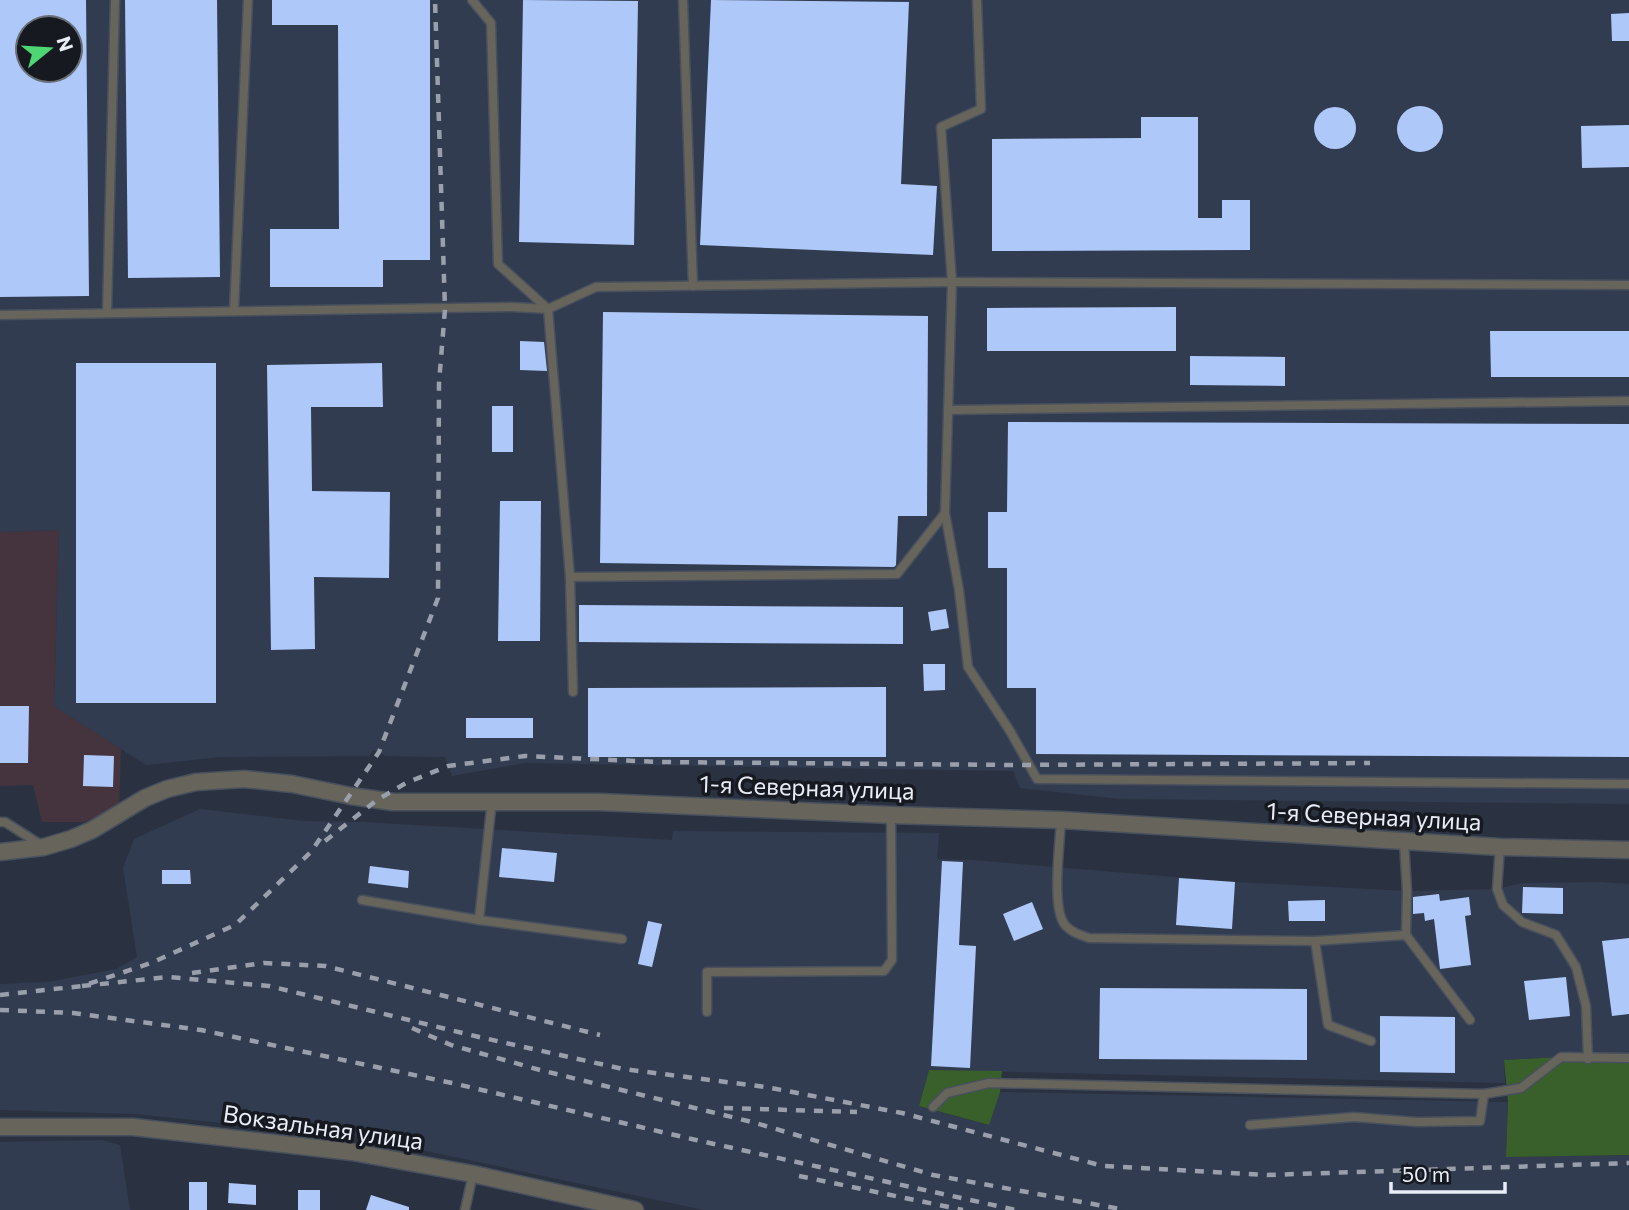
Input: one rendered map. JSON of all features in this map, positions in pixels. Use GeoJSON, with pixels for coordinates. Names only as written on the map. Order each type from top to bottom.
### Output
{"type":"FeatureCollection","features":[{"type":"Feature","properties":{"kind":"street","name":"1-я Северная улица"},"geometry":{"type":"LineString","coordinates":[[0,852],[44,847],[92,830],[145,798],[167,789],[208,781],[268,780],[393,802],[599,802],[1061,820],[1404,842],[1629,850]]}},
{"type":"Feature","properties":{"kind":"street","name":"Вокзальная улица"},"geometry":{"type":"LineString","coordinates":[[0,1127],[134,1128],[352,1152],[473,1174],[635,1210]]}},
{"type":"Feature","properties":{"kind":"lane"},"geometry":{"type":"LineString","coordinates":[[107,312],[115,0]]}},
{"type":"Feature","properties":{"kind":"lane"},"geometry":{"type":"LineString","coordinates":[[234,311],[248,0]]}},
{"type":"Feature","properties":{"kind":"lane"},"geometry":{"type":"LineString","coordinates":[[472,0],[491,23],[498,264],[548,309],[570,577],[573,692]]}},
{"type":"Feature","properties":{"kind":"lane"},"geometry":{"type":"LineString","coordinates":[[683,0],[693,286]]}},
{"type":"Feature","properties":{"kind":"lane"},"geometry":{"type":"LineString","coordinates":[[977,0],[981,109],[941,127],[952,282],[945,513],[968,667],[1010,731],[1037,779],[1629,784]]}},
{"type":"Feature","properties":{"kind":"lane"},"geometry":{"type":"LineString","coordinates":[[0,315],[513,307],[548,309],[596,287],[952,282],[1629,285]]}},
{"type":"Feature","properties":{"kind":"lane"},"geometry":{"type":"LineString","coordinates":[[948,410],[1629,401]]}},
{"type":"Feature","properties":{"kind":"lane"},"geometry":{"type":"LineString","coordinates":[[570,577],[897,574],[945,513]]}},
{"type":"Feature","properties":{"kind":"lane"},"geometry":{"type":"LineString","coordinates":[[479,920],[492,800]]}},
{"type":"Feature","properties":{"kind":"lane"},"geometry":{"type":"LineString","coordinates":[[707,1012],[707,972],[884,971],[892,960],[891,815]]}},
{"type":"Feature","properties":{"kind":"lane"},"geometry":{"type":"LineString","coordinates":[[1061,820],[1056,897],[1063,923],[1077,935],[1118,939],[1315,941],[1406,935]]}},
{"type":"Feature","properties":{"kind":"lane"},"geometry":{"type":"LineString","coordinates":[[0,822],[5,822],[44,847]]}},
{"type":"Feature","properties":{"kind":"lane"},"geometry":{"type":"LineString","coordinates":[[1404,842],[1406,935],[1470,1020]]}},
{"type":"Feature","properties":{"kind":"lane"},"geometry":{"type":"LineString","coordinates":[[1500,847],[1497,889],[1503,905],[1522,922],[1556,936],[1576,967],[1586,1006],[1588,1059]]}},
{"type":"Feature","properties":{"kind":"lane"},"geometry":{"type":"LineString","coordinates":[[362,900],[479,920],[622,939]]}},
{"type":"Feature","properties":{"kind":"lane"},"geometry":{"type":"LineString","coordinates":[[1315,941],[1328,1025],[1371,1041]]}},
{"type":"Feature","properties":{"kind":"lane"},"geometry":{"type":"LineString","coordinates":[[933,1107],[947,1093],[989,1083],[1483,1094],[1521,1088],[1561,1057],[1629,1058]]}},
{"type":"Feature","properties":{"kind":"lane"},"geometry":{"type":"LineString","coordinates":[[1250,1125],[1354,1117],[1416,1122],[1480,1121],[1483,1094]]}},
{"type":"Feature","properties":{"kind":"lane"},"geometry":{"type":"LineString","coordinates":[[465,1210],[473,1174]]}},
{"type":"Feature","properties":{"kind":"shaded area"},"geometry":{"type":"Polygon","coordinates":[[[0,0],[1629,0],[1629,804],[1120,799],[1020,788],[1013,771],[525,763],[452,776],[445,757],[386,756],[373,750],[369,756],[221,757],[146,765],[54,706],[59,530],[0,532],[0,0]]]}},
{"type":"Feature","properties":{"kind":"shaded area"},"geometry":{"type":"Polygon","coordinates":[[[59,530],[54,706],[121,749],[119,808],[84,822],[42,822],[33,785],[0,786],[0,532],[59,530]]]}},
{"type":"Feature","properties":{"kind":"shaded area"},"geometry":{"type":"Polygon","coordinates":[[[200,809],[304,821],[672,840],[673,831],[939,833],[937,859],[1235,882],[1407,891],[1497,889],[1521,883],[1629,884],[1629,1053],[1504,1060],[1505,1083],[929,1070],[919,1106],[988,1125],[1000,1092],[1508,1102],[1506,1157],[1629,1155],[1629,1210],[704,1210],[355,1136],[134,1114],[0,1110],[0,984],[48,982],[116,969],[137,957],[123,868],[134,839],[200,809]]]}},
{"type":"Feature","properties":{"kind":"shaded area"},"geometry":{"type":"Polygon","coordinates":[[[102,1140],[120,1145],[130,1210],[0,1210],[0,1142],[102,1140]]]}},
{"type":"Feature","properties":{"kind":"green space"},"geometry":{"type":"Polygon","coordinates":[[[1629,1053],[1629,1155],[1506,1157],[1508,1102],[1504,1060],[1629,1053]]]}},
{"type":"Feature","properties":{"kind":"green space"},"geometry":{"type":"Polygon","coordinates":[[[929,1070],[1002,1071],[1000,1092],[989,1125],[919,1106],[929,1070]]]}},
{"type":"Feature","properties":{"kind":"building"},"geometry":{"type":"Polygon","coordinates":[[[0,0],[86,0],[89,296],[0,297],[0,0]]]}},
{"type":"Feature","properties":{"kind":"building"},"geometry":{"type":"Polygon","coordinates":[[[125,0],[217,0],[220,277],[128,278],[125,0]]]}},
{"type":"Feature","properties":{"kind":"building"},"geometry":{"type":"Polygon","coordinates":[[[272,0],[430,0],[430,260],[383,260],[383,287],[270,287],[270,229],[339,229],[338,25],[272,25],[272,0]]]}},
{"type":"Feature","properties":{"kind":"building"},"geometry":{"type":"Polygon","coordinates":[[[523,0],[638,1],[634,245],[519,242],[523,0]]]}},
{"type":"Feature","properties":{"kind":"building"},"geometry":{"type":"Polygon","coordinates":[[[711,0],[909,2],[901,184],[937,186],[933,255],[700,245],[711,0]]]}},
{"type":"Feature","properties":{"kind":"building"},"geometry":{"type":"Polygon","coordinates":[[[1629,13],[1629,41],[1612,41],[1611,14],[1629,13]]]}},
{"type":"Feature","properties":{"kind":"building"},"geometry":{"type":"Polygon","coordinates":[[[1420,106],[1437,112],[1443,129],[1437,146],[1420,152],[1403,146],[1397,129],[1403,112],[1420,106]]]}},
{"type":"Feature","properties":{"kind":"building"},"geometry":{"type":"Polygon","coordinates":[[[1335,107],[1350,113],[1356,128],[1350,143],[1335,149],[1320,143],[1314,128],[1320,113],[1335,107]]]}},
{"type":"Feature","properties":{"kind":"building"},"geometry":{"type":"Polygon","coordinates":[[[1141,117],[1198,117],[1198,218],[1222,218],[1222,200],[1250,200],[1250,250],[992,251],[992,139],[1141,138],[1141,117]]]}},
{"type":"Feature","properties":{"kind":"building"},"geometry":{"type":"Polygon","coordinates":[[[1629,125],[1629,167],[1582,168],[1581,126],[1629,125]]]}},
{"type":"Feature","properties":{"kind":"building"},"geometry":{"type":"Polygon","coordinates":[[[1176,307],[1176,351],[987,351],[987,308],[1176,307]]]}},
{"type":"Feature","properties":{"kind":"building"},"geometry":{"type":"Polygon","coordinates":[[[603,312],[928,316],[927,516],[898,516],[896,565],[600,563],[603,312]]]}},
{"type":"Feature","properties":{"kind":"building"},"geometry":{"type":"Polygon","coordinates":[[[1490,331],[1629,331],[1629,377],[1491,377],[1490,331]]]}},
{"type":"Feature","properties":{"kind":"building"},"geometry":{"type":"Polygon","coordinates":[[[520,341],[544,342],[547,371],[520,370],[520,341]]]}},
{"type":"Feature","properties":{"kind":"building"},"geometry":{"type":"Polygon","coordinates":[[[1190,356],[1285,357],[1285,386],[1190,385],[1190,356]]]}},
{"type":"Feature","properties":{"kind":"building"},"geometry":{"type":"Polygon","coordinates":[[[76,363],[216,363],[216,703],[76,703],[76,363]]]}},
{"type":"Feature","properties":{"kind":"building"},"geometry":{"type":"Polygon","coordinates":[[[382,363],[383,407],[311,407],[312,491],[390,492],[389,578],[314,577],[315,649],[271,650],[267,365],[382,363]]]}},
{"type":"Feature","properties":{"kind":"building"},"geometry":{"type":"Polygon","coordinates":[[[492,406],[513,406],[513,452],[492,452],[492,406]]]}},
{"type":"Feature","properties":{"kind":"building"},"geometry":{"type":"Polygon","coordinates":[[[1008,422],[1629,424],[1629,757],[1036,754],[1036,688],[1007,688],[1007,568],[988,568],[988,512],[1007,512],[1008,422]]]}},
{"type":"Feature","properties":{"kind":"building"},"geometry":{"type":"Polygon","coordinates":[[[500,501],[541,501],[540,641],[498,641],[500,501]]]}},
{"type":"Feature","properties":{"kind":"building"},"geometry":{"type":"Polygon","coordinates":[[[579,605],[903,607],[903,644],[579,642],[579,605]]]}},
{"type":"Feature","properties":{"kind":"building"},"geometry":{"type":"Polygon","coordinates":[[[946,609],[949,628],[931,631],[928,612],[946,609]]]}},
{"type":"Feature","properties":{"kind":"building"},"geometry":{"type":"Polygon","coordinates":[[[923,664],[945,664],[945,690],[924,691],[923,664]]]}},
{"type":"Feature","properties":{"kind":"building"},"geometry":{"type":"Polygon","coordinates":[[[886,687],[886,757],[588,757],[588,688],[886,687]]]}},
{"type":"Feature","properties":{"kind":"building"},"geometry":{"type":"Polygon","coordinates":[[[0,706],[29,706],[28,763],[0,763],[0,706]]]}},
{"type":"Feature","properties":{"kind":"building"},"geometry":{"type":"Polygon","coordinates":[[[466,718],[533,718],[533,738],[466,738],[466,718]]]}},
{"type":"Feature","properties":{"kind":"building"},"geometry":{"type":"Polygon","coordinates":[[[84,755],[114,756],[113,787],[83,786],[84,755]]]}},
{"type":"Feature","properties":{"kind":"building"},"geometry":{"type":"Polygon","coordinates":[[[502,848],[557,853],[554,882],[499,877],[502,848]]]}},
{"type":"Feature","properties":{"kind":"building"},"geometry":{"type":"Polygon","coordinates":[[[942,861],[963,862],[959,945],[976,946],[970,1068],[931,1066],[942,861]]]}},
{"type":"Feature","properties":{"kind":"building"},"geometry":{"type":"Polygon","coordinates":[[[370,866],[409,871],[408,888],[368,883],[370,866]]]}},
{"type":"Feature","properties":{"kind":"building"},"geometry":{"type":"Polygon","coordinates":[[[162,870],[190,870],[191,884],[162,884],[162,870]]]}},
{"type":"Feature","properties":{"kind":"building"},"geometry":{"type":"Polygon","coordinates":[[[1179,878],[1235,882],[1232,929],[1176,925],[1179,878]]]}},
{"type":"Feature","properties":{"kind":"building"},"geometry":{"type":"Polygon","coordinates":[[[1523,887],[1563,888],[1563,914],[1522,913],[1523,887]]]}},
{"type":"Feature","properties":{"kind":"building"},"geometry":{"type":"Polygon","coordinates":[[[1439,894],[1440,901],[1469,897],[1471,915],[1465,916],[1471,965],[1440,969],[1434,919],[1425,921],[1424,913],[1413,914],[1413,897],[1439,894]]]}},
{"type":"Feature","properties":{"kind":"building"},"geometry":{"type":"Polygon","coordinates":[[[1325,900],[1325,921],[1289,921],[1288,901],[1325,900]]]}},
{"type":"Feature","properties":{"kind":"building"},"geometry":{"type":"Polygon","coordinates":[[[1032,902],[1043,929],[1014,941],[1003,914],[1032,902]]]}},
{"type":"Feature","properties":{"kind":"building"},"geometry":{"type":"Polygon","coordinates":[[[648,921],[662,924],[652,967],[638,964],[648,921]]]}},
{"type":"Feature","properties":{"kind":"building"},"geometry":{"type":"Polygon","coordinates":[[[1629,938],[1629,1014],[1612,1016],[1602,941],[1629,938]]]}},
{"type":"Feature","properties":{"kind":"building"},"geometry":{"type":"Polygon","coordinates":[[[1566,977],[1570,1016],[1529,1020],[1524,981],[1566,977]]]}},
{"type":"Feature","properties":{"kind":"building"},"geometry":{"type":"Polygon","coordinates":[[[1100,988],[1307,989],[1307,1060],[1099,1059],[1100,988]]]}},
{"type":"Feature","properties":{"kind":"building"},"geometry":{"type":"Polygon","coordinates":[[[1380,1016],[1455,1017],[1455,1073],[1380,1072],[1380,1016]]]}},
{"type":"Feature","properties":{"kind":"building"},"geometry":{"type":"Polygon","coordinates":[[[189,1182],[207,1182],[207,1210],[189,1210],[189,1182]]]}},
{"type":"Feature","properties":{"kind":"building"},"geometry":{"type":"Polygon","coordinates":[[[229,1183],[256,1185],[256,1205],[228,1203],[229,1183]]]}},
{"type":"Feature","properties":{"kind":"building"},"geometry":{"type":"Polygon","coordinates":[[[298,1190],[320,1190],[320,1210],[298,1210],[298,1190]]]}},
{"type":"Feature","properties":{"kind":"building"},"geometry":{"type":"Polygon","coordinates":[[[371,1195],[409,1207],[409,1210],[366,1210],[371,1195]]]}},
{"type":"Feature","properties":{"kind":"railway"},"geometry":{"type":"LineString","coordinates":[[0,995],[82,986],[151,963],[235,925],[311,852],[379,752],[438,598],[439,383],[445,309],[435,0]]}},
{"type":"Feature","properties":{"kind":"railway"},"geometry":{"type":"LineString","coordinates":[[325,841],[377,800],[406,783],[448,766],[525,756],[658,762],[1014,765],[1370,763]]}},
{"type":"Feature","properties":{"kind":"railway"},"geometry":{"type":"LineString","coordinates":[[192,973],[264,963],[325,966],[600,1035]]}},
{"type":"Feature","properties":{"kind":"railway"},"geometry":{"type":"LineString","coordinates":[[82,986],[168,977],[269,986],[623,1069],[766,1087],[902,1113],[1103,1166],[1267,1175],[1629,1163]]}},
{"type":"Feature","properties":{"kind":"railway"},"geometry":{"type":"LineString","coordinates":[[0,1010],[73,1013],[201,1030],[452,1083],[1016,1210]]}},
{"type":"Feature","properties":{"kind":"railway"},"geometry":{"type":"LineString","coordinates":[[412,1028],[451,1045],[540,1070],[752,1122],[933,1175],[1126,1210]]}},
{"type":"Feature","properties":{"kind":"railway"},"geometry":{"type":"LineString","coordinates":[[724,1108],[857,1112]]}},
{"type":"Feature","properties":{"kind":"railway"},"geometry":{"type":"LineString","coordinates":[[799,1176],[963,1210]]}}]}
